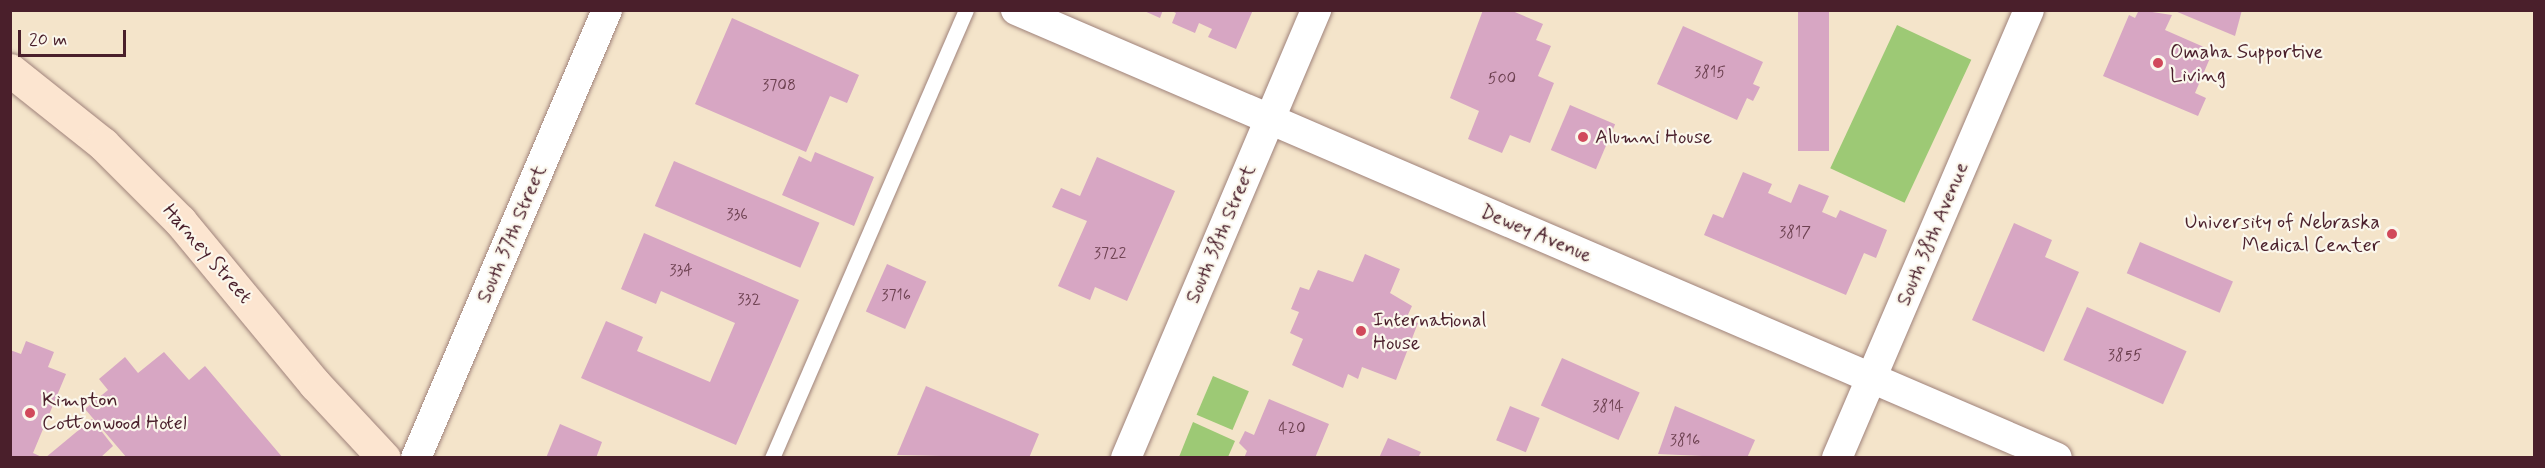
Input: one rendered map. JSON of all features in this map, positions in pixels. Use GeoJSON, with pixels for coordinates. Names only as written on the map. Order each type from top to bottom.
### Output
{"type":"FeatureCollection","features":[{"type":"Feature","properties":{"kind":"main road","name":"Harney Street"},"geometry":{"type":"LineString","coordinates":[[10,70],[103,144],[180,221],[315,384],[384,458]]}},
{"type":"Feature","properties":{"kind":"street","name":"South 37th Street"},"geometry":{"type":"LineString","coordinates":[[417,458],[607,10]]}},
{"type":"Feature","properties":{"kind":"street","name":"Dewey Avenue"},"geometry":{"type":"LineString","coordinates":[[1016,10],[2057,458]]}},
{"type":"Feature","properties":{"kind":"street","name":"South 38th Street"},"geometry":{"type":"LineString","coordinates":[[1126,458],[1316,10]]}},
{"type":"Feature","properties":{"kind":"street","name":"South 38th Avenue"},"geometry":{"type":"LineString","coordinates":[[1838,458],[2028,10]]}},
{"type":"Feature","properties":{"kind":"lane"},"geometry":{"type":"LineString","coordinates":[[772,458],[966,10]]}},
{"type":"Feature","properties":{"kind":"green space"},"geometry":{"type":"Polygon","coordinates":[[[1897,25],[1971,60],[1905,203],[1830,168],[1897,25]]]}},
{"type":"Feature","properties":{"kind":"green space"},"geometry":{"type":"Polygon","coordinates":[[[1213,376],[1249,391],[1232,430],[1197,415],[1213,376]]]}},
{"type":"Feature","properties":{"kind":"green space"},"geometry":{"type":"Polygon","coordinates":[[[1193,422],[1235,441],[1228,457],[1179,457],[1193,422]]]}},
{"type":"Feature","properties":{"kind":"building"},"geometry":{"type":"Polygon","coordinates":[[[1142,10],[1163,10],[1160,18],[1142,10]]]}},
{"type":"Feature","properties":{"kind":"building"},"geometry":{"type":"Polygon","coordinates":[[[1170,10],[1253,10],[1236,49],[1208,37],[1212,29],[1199,23],[1195,33],[1172,23],[1176,13],[1170,10]]]}},
{"type":"Feature","properties":{"kind":"building"},"geometry":{"type":"Polygon","coordinates":[[[1483,10],[1510,10],[1543,24],[1536,40],[1551,46],[1538,76],[1554,83],[1530,143],[1510,135],[1502,153],[1468,139],[1479,111],[1450,98],[1483,10]]]}},
{"type":"Feature","properties":{"kind":"building"},"geometry":{"type":"Polygon","coordinates":[[[1798,10],[1829,10],[1829,151],[1798,151],[1798,10]]]}},
{"type":"Feature","properties":{"kind":"building","name":"Omaha Supportive Living"},"geometry":{"type":"Polygon","coordinates":[[[2139,10],[2172,15],[2165,30],[2213,51],[2195,93],[2206,98],[2198,116],[2103,76],[2129,15],[2135,18],[2139,10]]]}},
{"type":"Feature","properties":{"kind":"building"},"geometry":{"type":"Polygon","coordinates":[[[2175,10],[2242,10],[2235,36],[2175,11],[2175,10]]]}},
{"type":"Feature","properties":{"kind":"building"},"geometry":{"type":"Polygon","coordinates":[[[732,18],[859,75],[847,103],[830,96],[806,152],[695,104],[732,18]]]}},
{"type":"Feature","properties":{"kind":"building"},"geometry":{"type":"Polygon","coordinates":[[[1683,26],[1763,62],[1753,84],[1760,87],[1753,101],[1747,98],[1737,120],[1657,84],[1683,26]]]}},
{"type":"Feature","properties":{"kind":"building","name":"Alumni House"},"geometry":{"type":"Polygon","coordinates":[[[1570,105],[1615,124],[1596,169],[1551,150],[1570,105]]]}},
{"type":"Feature","properties":{"kind":"building"},"geometry":{"type":"Polygon","coordinates":[[[815,152],[874,177],[854,226],[782,195],[799,156],[811,162],[815,152]]]}},
{"type":"Feature","properties":{"kind":"building"},"geometry":{"type":"Polygon","coordinates":[[[1097,157],[1175,191],[1127,301],[1095,287],[1090,300],[1058,286],[1087,221],[1052,207],[1061,188],[1080,196],[1097,157]]]}},
{"type":"Feature","properties":{"kind":"building"},"geometry":{"type":"Polygon","coordinates":[[[674,161],[819,223],[800,268],[655,206],[674,161]]]}},
{"type":"Feature","properties":{"kind":"building"},"geometry":{"type":"Polygon","coordinates":[[[1743,172],[1772,184],[1768,193],[1791,203],[1799,184],[1829,196],[1822,212],[1836,218],[1840,210],[1887,230],[1876,258],[1864,253],[1846,295],[1704,235],[1713,214],[1723,218],[1743,172]]]}},
{"type":"Feature","properties":{"kind":"building"},"geometry":{"type":"Polygon","coordinates":[[[2014,223],[2052,240],[2045,257],[2079,272],[2044,352],[1972,320],[2014,223]]]}},
{"type":"Feature","properties":{"kind":"building"},"geometry":{"type":"Polygon","coordinates":[[[644,233],[799,300],[736,445],[581,378],[606,321],[643,337],[637,351],[710,382],[735,323],[661,291],[656,304],[621,289],[644,233]]]}},
{"type":"Feature","properties":{"kind":"building"},"geometry":{"type":"Polygon","coordinates":[[[2140,242],[2233,281],[2220,313],[2127,273],[2140,242]]]}},
{"type":"Feature","properties":{"kind":"building","name":"International House"},"geometry":{"type":"Polygon","coordinates":[[[1365,254],[1400,269],[1390,293],[1412,306],[1406,319],[1418,323],[1396,380],[1362,367],[1358,379],[1348,374],[1343,388],[1292,365],[1303,339],[1290,333],[1299,312],[1291,309],[1300,287],[1309,290],[1318,270],[1353,282],[1365,254]]]}},
{"type":"Feature","properties":{"kind":"building"},"geometry":{"type":"Polygon","coordinates":[[[887,264],[926,281],[905,329],[866,312],[887,264]]]}},
{"type":"Feature","properties":{"kind":"building"},"geometry":{"type":"Polygon","coordinates":[[[2087,307],[2187,351],[2163,404],[2063,360],[2087,307]]]}},
{"type":"Feature","properties":{"kind":"building","name":"Kimpton Cottonwood Hotel"},"geometry":{"type":"Polygon","coordinates":[[[26,341],[54,352],[48,367],[66,374],[33,453],[44,458],[10,458],[10,350],[21,354],[26,341]]]}},
{"type":"Feature","properties":{"kind":"building"},"geometry":{"type":"Polygon","coordinates":[[[164,352],[189,380],[205,366],[283,458],[127,458],[85,409],[108,390],[99,379],[125,357],[138,373],[164,352]]]}},
{"type":"Feature","properties":{"kind":"building"},"geometry":{"type":"Polygon","coordinates":[[[1562,358],[1640,393],[1619,440],[1541,406],[1562,358]]]}},
{"type":"Feature","properties":{"kind":"building"},"geometry":{"type":"Polygon","coordinates":[[[926,386],[1039,434],[1029,458],[897,455],[926,386]]]}},
{"type":"Feature","properties":{"kind":"building"},"geometry":{"type":"Polygon","coordinates":[[[1269,399],[1329,424],[1315,458],[1244,458],[1247,451],[1239,443],[1245,431],[1254,435],[1269,399]]]}},
{"type":"Feature","properties":{"kind":"building"},"geometry":{"type":"Polygon","coordinates":[[[1510,406],[1540,418],[1526,452],[1496,440],[1510,406]]]}},
{"type":"Feature","properties":{"kind":"building"},"geometry":{"type":"Polygon","coordinates":[[[1675,406],[1755,440],[1747,458],[1658,454],[1675,406]]]}},
{"type":"Feature","properties":{"kind":"building"},"geometry":{"type":"Polygon","coordinates":[[[92,419],[113,446],[100,458],[45,458],[92,419]]]}},
{"type":"Feature","properties":{"kind":"building"},"geometry":{"type":"Polygon","coordinates":[[[560,424],[602,442],[596,458],[546,458],[560,424]]]}},
{"type":"Feature","properties":{"kind":"building"},"geometry":{"type":"Polygon","coordinates":[[[1388,438],[1421,452],[1418,458],[1379,458],[1388,438]]]}},
{"type":"Feature","properties":{"kind":"place","name":"Omaha Supportive Living"},"geometry":{"type":"Point","coordinates":[2158,63]}},
{"type":"Feature","properties":{"kind":"place","name":"Alumni House"},"geometry":{"type":"Point","coordinates":[1583,137]}},
{"type":"Feature","properties":{"kind":"place","name":"University of Nebraska Medical Center"},"geometry":{"type":"Point","coordinates":[2392,234]}},
{"type":"Feature","properties":{"kind":"place","name":"International House"},"geometry":{"type":"Point","coordinates":[1361,331]}},
{"type":"Feature","properties":{"kind":"place","name":"Kimpton Cottonwood Hotel"},"geometry":{"type":"Point","coordinates":[30,413]}}]}
